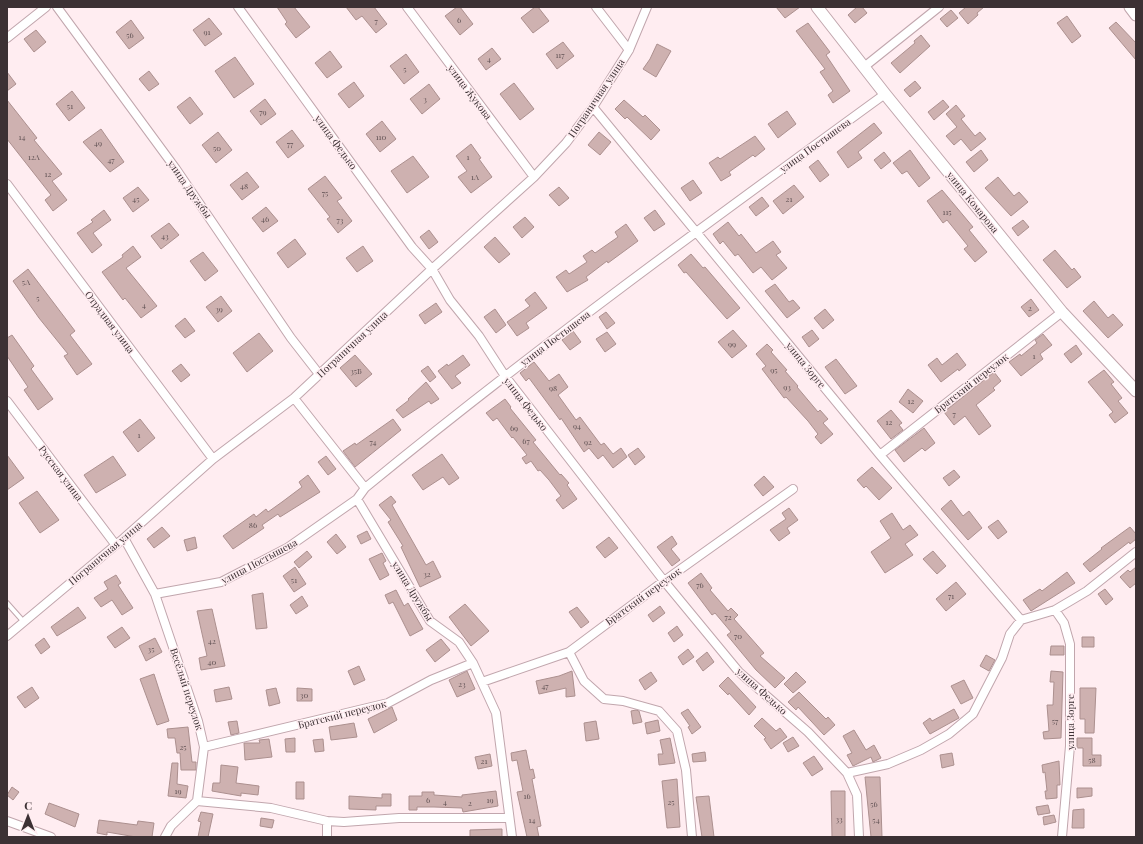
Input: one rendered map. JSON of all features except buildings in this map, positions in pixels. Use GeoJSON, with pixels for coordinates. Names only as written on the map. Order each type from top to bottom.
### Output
{"type":"FeatureCollection","features":[{"type":"Feature","properties":{"kind":"street"},"geometry":{"type":"LineString","coordinates":[[7,38],[46,7]]}},
{"type":"Feature","properties":{"kind":"street","name":"улица Дружбы"},"geometry":{"type":"LineString","coordinates":[[57,7],[176,169],[291,338],[319,374]]}},
{"type":"Feature","properties":{"kind":"street","name":"улица Федько"},"geometry":{"type":"LineString","coordinates":[[238,7],[412,247],[432,268],[450,300],[479,336],[505,376],[664,581],[739,672],[808,732],[847,773],[857,795],[859,837]]}},
{"type":"Feature","properties":{"kind":"street","name":"улица Жукова"},"geometry":{"type":"LineString","coordinates":[[407,7],[534,177]]}},
{"type":"Feature","properties":{"kind":"street"},"geometry":{"type":"LineString","coordinates":[[596,7],[629,50]]}},
{"type":"Feature","properties":{"kind":"street","name":"Пограничная улица"},"geometry":{"type":"LineString","coordinates":[[7,636],[23,621],[124,538],[213,459],[294,398],[432,268],[534,177],[566,143],[593,107],[629,50],[647,7]]}},
{"type":"Feature","properties":{"kind":"street","name":"улица Комарова"},"geometry":{"type":"LineString","coordinates":[[817,7],[885,94],[1062,312],[1136,391]]}},
{"type":"Feature","properties":{"kind":"street"},"geometry":{"type":"LineString","coordinates":[[864,67],[939,7]]}},
{"type":"Feature","properties":{"kind":"street"},"geometry":{"type":"LineString","coordinates":[[1130,7],[1136,15]]}},
{"type":"Feature","properties":{"kind":"street","name":"улица Постышева"},"geometry":{"type":"LineString","coordinates":[[155,594],[221,582],[287,548],[357,499],[365,488],[505,376],[696,231],[885,94]]}},
{"type":"Feature","properties":{"kind":"street","name":"улица Зорге"},"geometry":{"type":"LineString","coordinates":[[593,107],[880,455],[1021,620]]}},
{"type":"Feature","properties":{"kind":"street","name":"Отрадная улица"},"geometry":{"type":"LineString","coordinates":[[7,184],[213,459]]}},
{"type":"Feature","properties":{"kind":"street","name":"Братский переулок"},"geometry":{"type":"LineString","coordinates":[[880,455],[1062,312]]}},
{"type":"Feature","properties":{"kind":"street"},"geometry":{"type":"LineString","coordinates":[[294,398],[365,488]]}},
{"type":"Feature","properties":{"kind":"street","name":"Русская улица"},"geometry":{"type":"LineString","coordinates":[[7,401],[115,544]]}},
{"type":"Feature","properties":{"kind":"street","name":"Братский переулок"},"geometry":{"type":"LineString","coordinates":[[482,682],[569,652],[664,581],[793,489]]}},
{"type":"Feature","properties":{"kind":"street","name":"улица Дружбы"},"geometry":{"type":"LineString","coordinates":[[357,499],[430,621],[459,642],[473,663],[482,682],[496,713],[512,837]]}},
{"type":"Feature","properties":{"kind":"street","name":"Весёлый переулок"},"geometry":{"type":"LineString","coordinates":[[124,538],[155,594],[198,721],[204,747],[197,801]]}},
{"type":"Feature","properties":{"kind":"street"},"geometry":{"type":"LineString","coordinates":[[847,773],[888,764],[921,750],[949,734],[973,714],[1002,658],[1010,634],[1021,620],[1055,610],[1086,591],[1136,552]]}},
{"type":"Feature","properties":{"kind":"street","name":"улица Зорге"},"geometry":{"type":"LineString","coordinates":[[1055,610],[1064,623],[1070,644],[1070,746],[1062,837]]}},
{"type":"Feature","properties":{"kind":"street"},"geometry":{"type":"LineString","coordinates":[[569,652],[584,681],[604,699],[623,701],[659,711],[677,730],[686,770],[692,837]]}},
{"type":"Feature","properties":{"kind":"street","name":"Братский переулок"},"geometry":{"type":"LineString","coordinates":[[204,747],[388,703],[431,680],[473,663]]}},
{"type":"Feature","properties":{"kind":"street"},"geometry":{"type":"LineString","coordinates":[[165,837],[171,826],[197,801],[271,808],[327,820],[344,822],[399,818],[509,818]]}},
{"type":"Feature","properties":{"kind":"street"},"geometry":{"type":"LineString","coordinates":[[327,820],[327,837]]}},
{"type":"Feature","properties":{"kind":"street"},"geometry":{"type":"LineString","coordinates":[[7,821],[51,837]]}},
{"type":"Feature","properties":{"kind":"lane"},"geometry":{"type":"LineString","coordinates":[[7,603],[23,621]]}}]}
